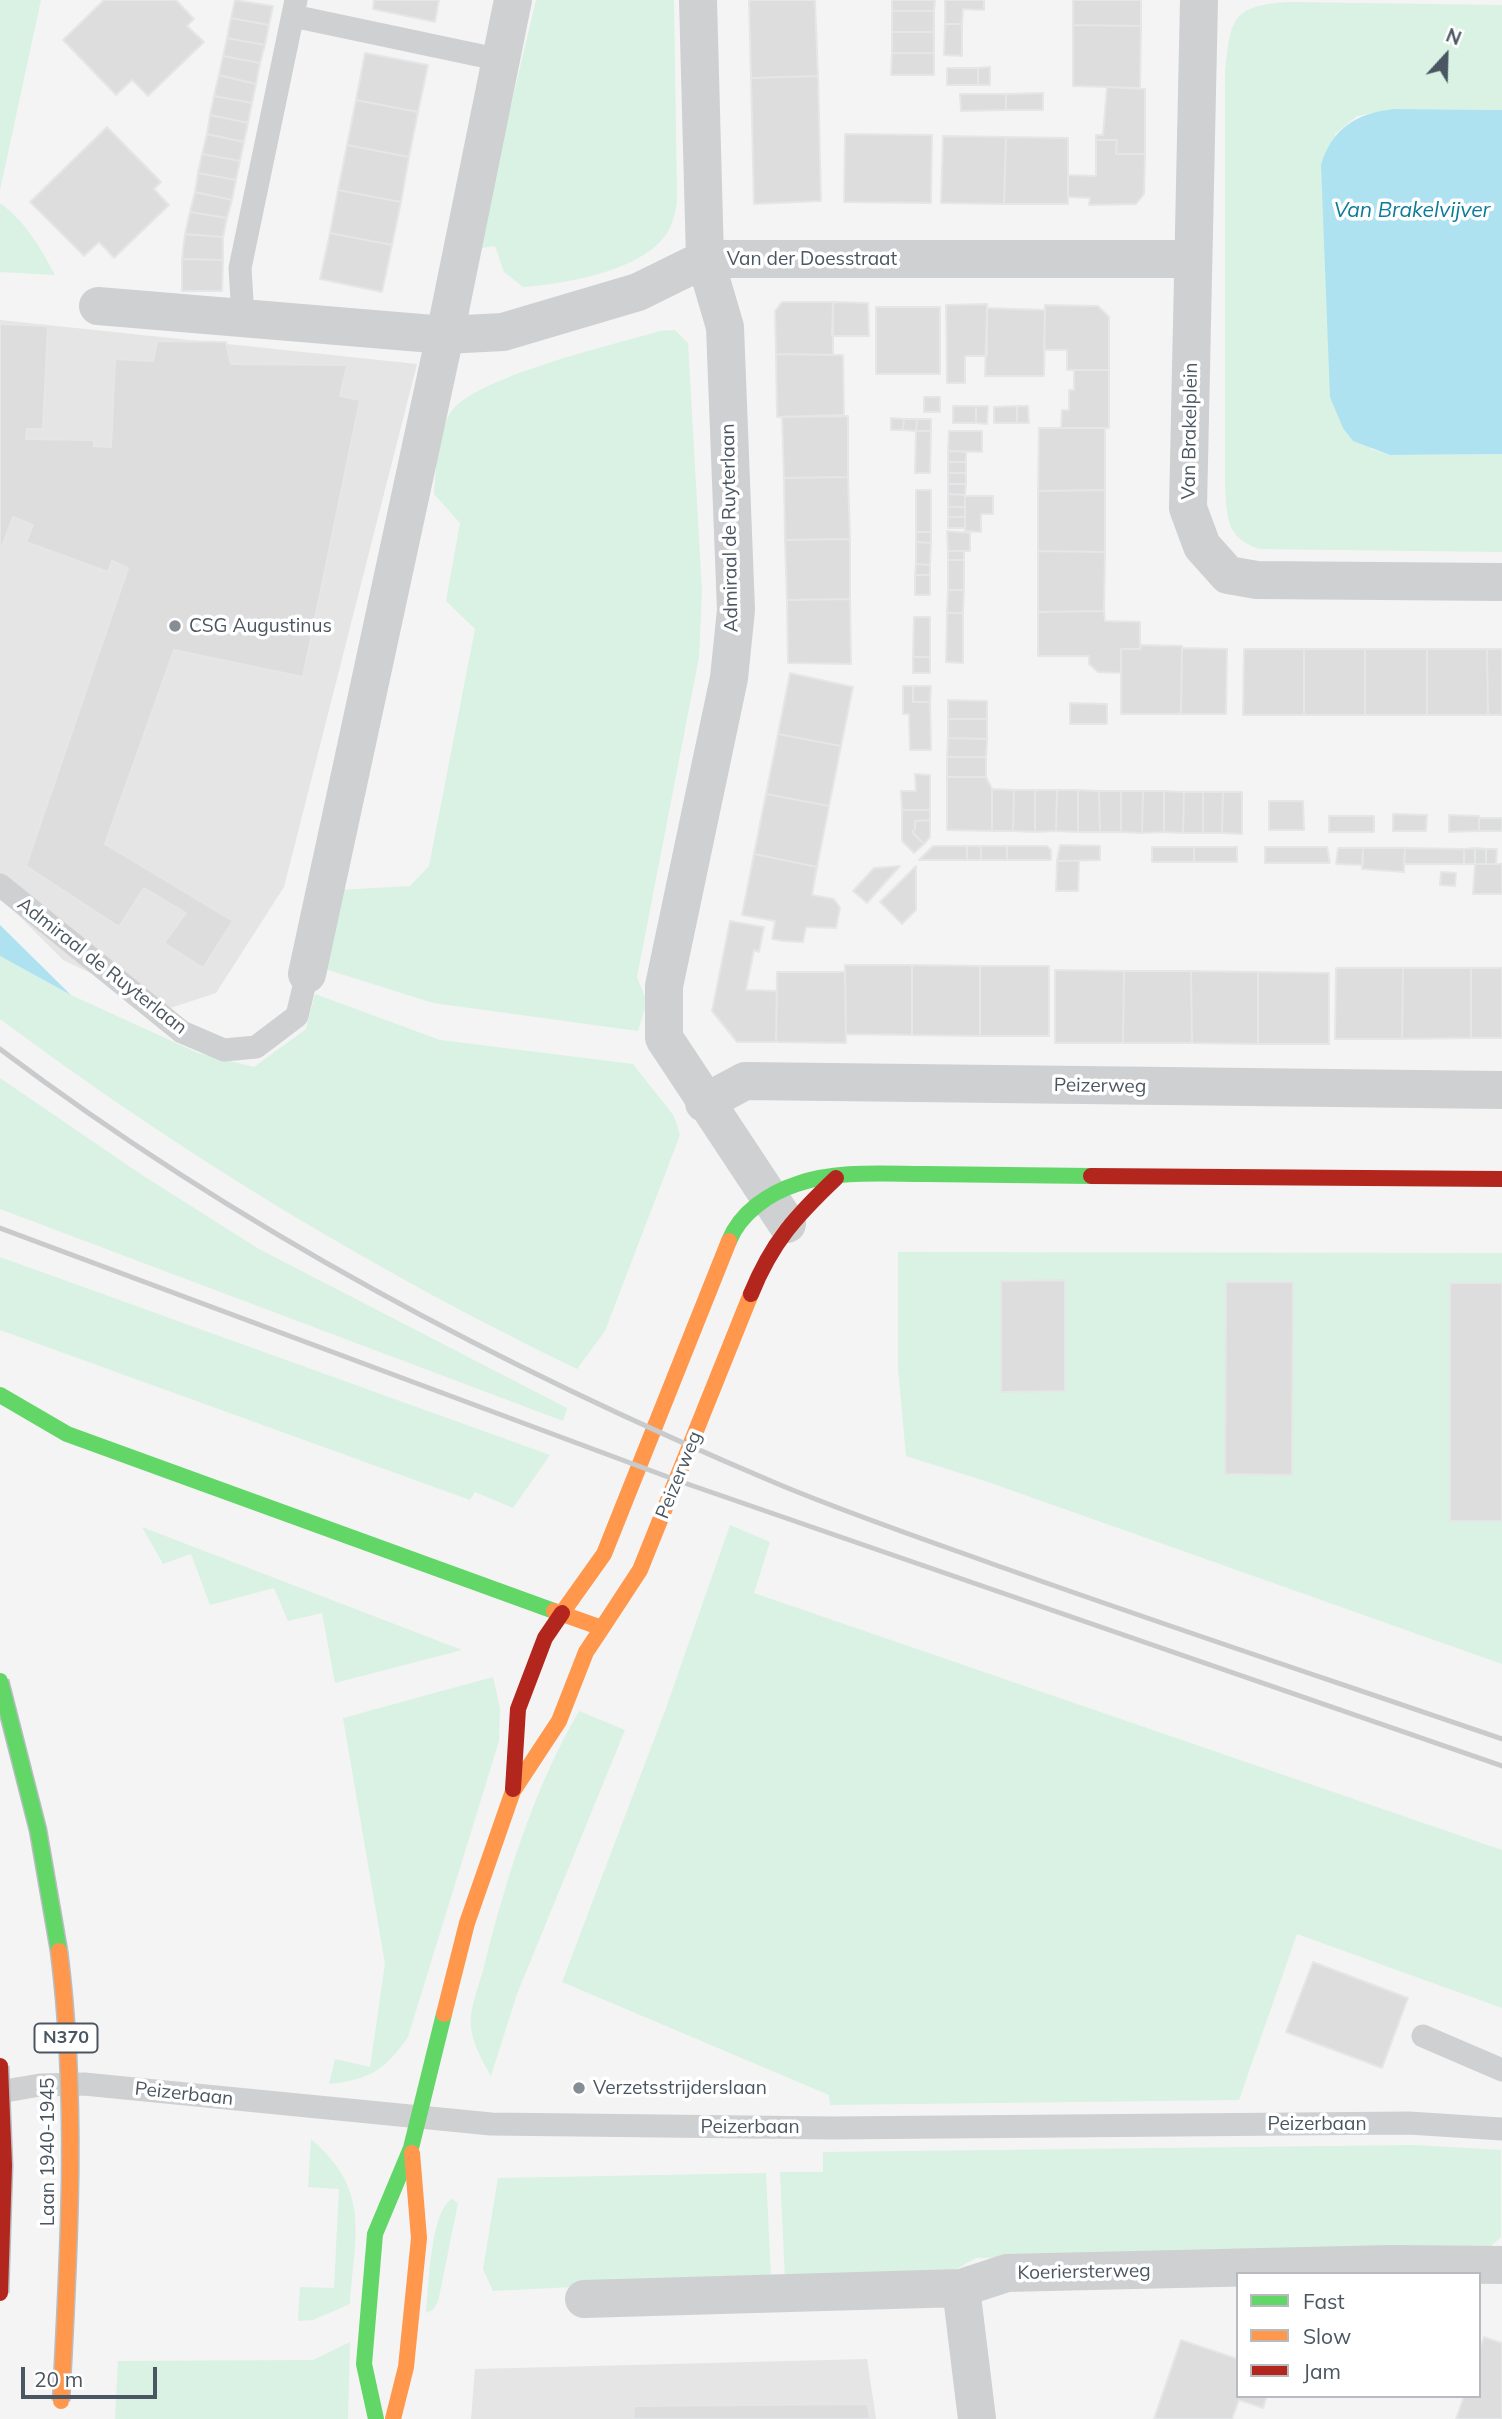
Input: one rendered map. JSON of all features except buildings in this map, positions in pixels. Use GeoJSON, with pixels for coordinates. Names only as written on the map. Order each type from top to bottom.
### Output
{"type":"FeatureCollection","features":[{"type":"Feature","properties":{"kind":"main road","name":"Peizerweg"},"geometry":{"type":"LineString","coordinates":[[513,1791],[559,1721],[586,1652],[640,1570],[762,1267],[778,1211],[790,1184],[813,1178],[878,1174],[1502,1179]]}},
{"type":"Feature","properties":{"kind":"main road","name":"Peizerweg"},"geometry":{"type":"LineString","coordinates":[[513,1791],[518,1709],[545,1638],[604,1554],[734,1229],[750,1209],[778,1211],[813,1197],[836,1178]]}},
{"type":"Feature","properties":{"kind":"main road"},"geometry":{"type":"LineString","coordinates":[[0,1395],[67,1434],[602,1628]]}},
{"type":"Feature","properties":{"kind":"main road"},"geometry":{"type":"LineString","coordinates":[[27,1429],[67,1434]]}},
{"type":"Feature","properties":{"kind":"main road","name":"Laan 1940-1945"},"geometry":{"type":"LineString","coordinates":[[0,1681],[27,1780],[62,1981],[71,2165],[60,2419]]}},
{"type":"Feature","properties":{"kind":"main road"},"geometry":{"type":"LineString","coordinates":[[376,2419],[364,2364],[375,2234],[411,2148],[467,1923],[513,1791]]}},
{"type":"Feature","properties":{"kind":"main road"},"geometry":{"type":"LineString","coordinates":[[0,2066],[4,2165],[0,2293]]}},
{"type":"Feature","properties":{"kind":"main road"},"geometry":{"type":"LineString","coordinates":[[393,2419],[405,2367],[419,2238],[411,2148]]}},
{"type":"Feature","properties":{"kind":"street","name":"Admiraal de Ruyterlaan"},"geometry":{"type":"LineString","coordinates":[[307,974],[445,335],[513,0]]}},
{"type":"Feature","properties":{"kind":"street","name":"Admiraal de Ruyterlaan"},"geometry":{"type":"LineString","coordinates":[[698,0],[705,259],[725,327],[736,610],[729,678],[664,986],[664,1038],[778,1211]]}},
{"type":"Feature","properties":{"kind":"street","name":"Van Brakelplein"},"geometry":{"type":"LineString","coordinates":[[1199,0],[1188,508],[1202,546],[1228,575],[1256,580],[1502,582]]}},
{"type":"Feature","properties":{"kind":"street","name":"Van der Doesstraat"},"geometry":{"type":"LineString","coordinates":[[445,335],[503,332],[638,292],[705,259],[1193,259]]}},
{"type":"Feature","properties":{"kind":"street"},"geometry":{"type":"LineString","coordinates":[[98,306],[445,335]]}},
{"type":"Feature","properties":{"kind":"street","name":"Peizerweg"},"geometry":{"type":"LineString","coordinates":[[704,1102],[746,1081],[1502,1090]]}},
{"type":"Feature","properties":{"kind":"street","name":"Koeriersterweg"},"geometry":{"type":"LineString","coordinates":[[584,2300],[961,2288],[1007,2273],[1376,2264],[1502,2265]]}},
{"type":"Feature","properties":{"kind":"street"},"geometry":{"type":"LineString","coordinates":[[961,2288],[977,2419]]}},
{"type":"Feature","properties":{"kind":"lane"},"geometry":{"type":"LineString","coordinates":[[243,317],[240,268],[295,8],[501,60]]}},
{"type":"Feature","properties":{"kind":"lane","name":"Admiraal de Ruyterlaan"},"geometry":{"type":"LineString","coordinates":[[0,884],[182,1032],[224,1050],[256,1047],[297,1016],[307,974]]}},
{"type":"Feature","properties":{"kind":"lane"},"geometry":{"type":"LineString","coordinates":[[1423,2036],[1502,2070]]}},
{"type":"Feature","properties":{"kind":"lane","name":"Peizerbaan"},"geometry":{"type":"LineString","coordinates":[[0,2092],[40,2085],[83,2084],[491,2124],[832,2128],[1409,2123],[1502,2129]]}},
{"type":"Feature","properties":{"kind":"shaded area","name":"CSG Augustinus"},"geometry":{"type":"Polygon","coordinates":[[[0,320],[417,364],[284,887],[216,993],[167,1009],[63,960],[0,897],[0,320]]]}},
{"type":"Feature","properties":{"kind":"shaded area"},"geometry":{"type":"Polygon","coordinates":[[[867,2359],[876,2419],[471,2419],[475,2369],[867,2359]]]}},
{"type":"Feature","properties":{"kind":"green space"},"geometry":{"type":"Polygon","coordinates":[[[0,0],[41,0],[0,190],[0,0]]]}},
{"type":"Feature","properties":{"kind":"green space"},"geometry":{"type":"Polygon","coordinates":[[[536,0],[674,0],[677,202],[667,233],[656,246],[640,257],[622,266],[580,279],[523,287],[504,272],[495,246],[477,249],[536,0]]]}},
{"type":"Feature","properties":{"kind":"green space"},"geometry":{"type":"Polygon","coordinates":[[[1288,2],[1502,5],[1502,110],[1394,109],[1357,116],[1335,134],[1371,449],[1390,455],[1502,454],[1502,552],[1259,549],[1239,538],[1230,524],[1225,483],[1225,73],[1229,40],[1237,19],[1255,7],[1288,2]]]}},
{"type":"Feature","properties":{"kind":"green space"},"geometry":{"type":"Polygon","coordinates":[[[0,203],[25,227],[55,275],[0,272],[0,203]]]}},
{"type":"Feature","properties":{"kind":"green space"},"geometry":{"type":"Polygon","coordinates":[[[675,330],[688,343],[702,591],[699,657],[637,977],[647,1002],[638,1031],[433,1003],[322,968],[338,890],[410,886],[429,866],[475,629],[446,601],[460,523],[434,494],[436,464],[449,415],[462,401],[513,376],[612,344],[660,331],[675,330]]]}},
{"type":"Feature","properties":{"kind":"green space"},"geometry":{"type":"Polygon","coordinates":[[[0,956],[71,995],[198,1053],[254,1067],[306,1029],[315,994],[440,1040],[633,1064],[674,1116],[680,1135],[605,1331],[577,1369],[427,1292],[280,1208],[138,1117],[0,1019],[0,956]]]}},
{"type":"Feature","properties":{"kind":"green space"},"geometry":{"type":"Polygon","coordinates":[[[0,1078],[142,1175],[259,1249],[567,1408],[563,1421],[0,1209],[0,1078]]]}},
{"type":"Feature","properties":{"kind":"green space"},"geometry":{"type":"Polygon","coordinates":[[[898,1252],[1502,1253],[1502,1664],[988,1482],[906,1456],[898,1369],[898,1252]]]}},
{"type":"Feature","properties":{"kind":"green space"},"geometry":{"type":"Polygon","coordinates":[[[0,1257],[550,1455],[513,1508],[475,1492],[470,1500],[0,1330],[0,1257]]]}},
{"type":"Feature","properties":{"kind":"green space"},"geometry":{"type":"Polygon","coordinates":[[[730,1525],[770,1542],[754,1593],[1502,1850],[1502,2008],[1297,1934],[1239,2100],[830,2105],[829,2095],[562,1982],[666,1708],[730,1525]]]}},
{"type":"Feature","properties":{"kind":"green space"},"geometry":{"type":"Polygon","coordinates":[[[142,1527],[462,1650],[335,1683],[322,1613],[288,1621],[274,1588],[210,1605],[191,1554],[163,1564],[142,1527]]]}},
{"type":"Feature","properties":{"kind":"green space"},"geometry":{"type":"Polygon","coordinates":[[[493,1677],[500,1708],[499,1741],[408,2037],[392,2058],[375,2071],[355,2080],[329,2084],[335,2059],[370,2067],[385,1964],[343,1718],[493,1677]]]}},
{"type":"Feature","properties":{"kind":"green space"},"geometry":{"type":"Polygon","coordinates":[[[579,1711],[625,1730],[517,1994],[491,2076],[474,2040],[471,2027],[473,2006],[522,1837],[547,1773],[579,1711]]]}},
{"type":"Feature","properties":{"kind":"green space"},"geometry":{"type":"Polygon","coordinates":[[[311,2139],[330,2158],[343,2177],[351,2195],[356,2234],[350,2304],[313,2320],[298,2321],[300,2287],[334,2288],[339,2189],[308,2187],[311,2139]]]}},
{"type":"Feature","properties":{"kind":"green space"},"geometry":{"type":"Polygon","coordinates":[[[1415,2145],[1501,2150],[1501,2237],[1490,2247],[976,2258],[953,2271],[785,2279],[780,2172],[823,2172],[823,2152],[1415,2145]]]}},
{"type":"Feature","properties":{"kind":"green space"},"geometry":{"type":"Polygon","coordinates":[[[766,2173],[771,2277],[493,2291],[483,2269],[498,2178],[766,2173]]]}},
{"type":"Feature","properties":{"kind":"green space"},"geometry":{"type":"Polygon","coordinates":[[[452,2199],[458,2203],[438,2302],[433,2310],[426,2313],[435,2234],[439,2218],[452,2199]]]}},
{"type":"Feature","properties":{"kind":"green space"},"geometry":{"type":"Polygon","coordinates":[[[350,2342],[348,2419],[115,2419],[118,2361],[313,2360],[350,2342]]]}},
{"type":"Feature","properties":{"kind":"water","name":"Van Brakelvijver"},"geometry":{"type":"Polygon","coordinates":[[[1394,109],[1502,110],[1502,454],[1390,455],[1353,441],[1343,428],[1330,397],[1321,165],[1332,141],[1348,125],[1369,114],[1394,109]]]}},
{"type":"Feature","properties":{"kind":"water"},"geometry":{"type":"Polygon","coordinates":[[[0,925],[71,995],[0,956],[0,925]]]}},
{"type":"Feature","properties":{"kind":"railway"},"geometry":{"type":"LineString","coordinates":[[0,1049],[91,1115],[184,1177],[279,1235],[474,1343],[675,1439],[778,1484],[891,1528],[1502,1739]]}},
{"type":"Feature","properties":{"kind":"railway"},"geometry":{"type":"LineString","coordinates":[[0,1228],[676,1480],[1502,1766]]}},
{"type":"Feature","properties":{"kind":"traffic: fast"},"geometry":{"type":"LineString","coordinates":[[729,1241],[740,1222],[766,1199],[797,1184],[828,1177],[877,1173],[1091,1176]]}},
{"type":"Feature","properties":{"kind":"traffic: fast"},"geometry":{"type":"LineString","coordinates":[[0,1395],[67,1434],[554,1611]]}},
{"type":"Feature","properties":{"kind":"traffic: fast"},"geometry":{"type":"LineString","coordinates":[[0,1681],[38,1830],[59,1951]]}},
{"type":"Feature","properties":{"kind":"traffic: fast"},"geometry":{"type":"LineString","coordinates":[[376,2419],[364,2364],[375,2234],[411,2148],[444,2014]]}},
{"type":"Feature","properties":{"kind":"traffic: slow"},"geometry":{"type":"LineString","coordinates":[[562,1613],[604,1554],[729,1241]]}},
{"type":"Feature","properties":{"kind":"traffic: slow"},"geometry":{"type":"LineString","coordinates":[[554,1611],[602,1628],[640,1570],[751,1294]]}},
{"type":"Feature","properties":{"kind":"traffic: slow"},"geometry":{"type":"LineString","coordinates":[[444,2014],[467,1923],[513,1791],[559,1721],[586,1652],[602,1628]]}},
{"type":"Feature","properties":{"kind":"traffic: slow"},"geometry":{"type":"LineString","coordinates":[[59,1951],[65,2007],[70,2119],[69,2232],[61,2401]]}},
{"type":"Feature","properties":{"kind":"traffic: slow"},"geometry":{"type":"LineString","coordinates":[[393,2419],[406,2367],[419,2238],[412,2153]]}},
{"type":"Feature","properties":{"kind":"traffic: jam"},"geometry":{"type":"LineString","coordinates":[[1091,1176],[1502,1179]]}},
{"type":"Feature","properties":{"kind":"traffic: jam"},"geometry":{"type":"LineString","coordinates":[[751,1294],[768,1259],[786,1231],[836,1178]]}},
{"type":"Feature","properties":{"kind":"traffic: jam"},"geometry":{"type":"LineString","coordinates":[[513,1789],[518,1709],[545,1638],[562,1613]]}},
{"type":"Feature","properties":{"kind":"traffic: jam"},"geometry":{"type":"LineString","coordinates":[[0,2066],[4,2166],[0,2293]]}},
{"type":"Feature","properties":{"kind":"place","name":"CSG Augustinus"},"geometry":{"type":"Point","coordinates":[175,626]}},
{"type":"Feature","properties":{"kind":"place","name":"Verzetsstrijderslaan"},"geometry":{"type":"Point","coordinates":[579,2088]}}]}
